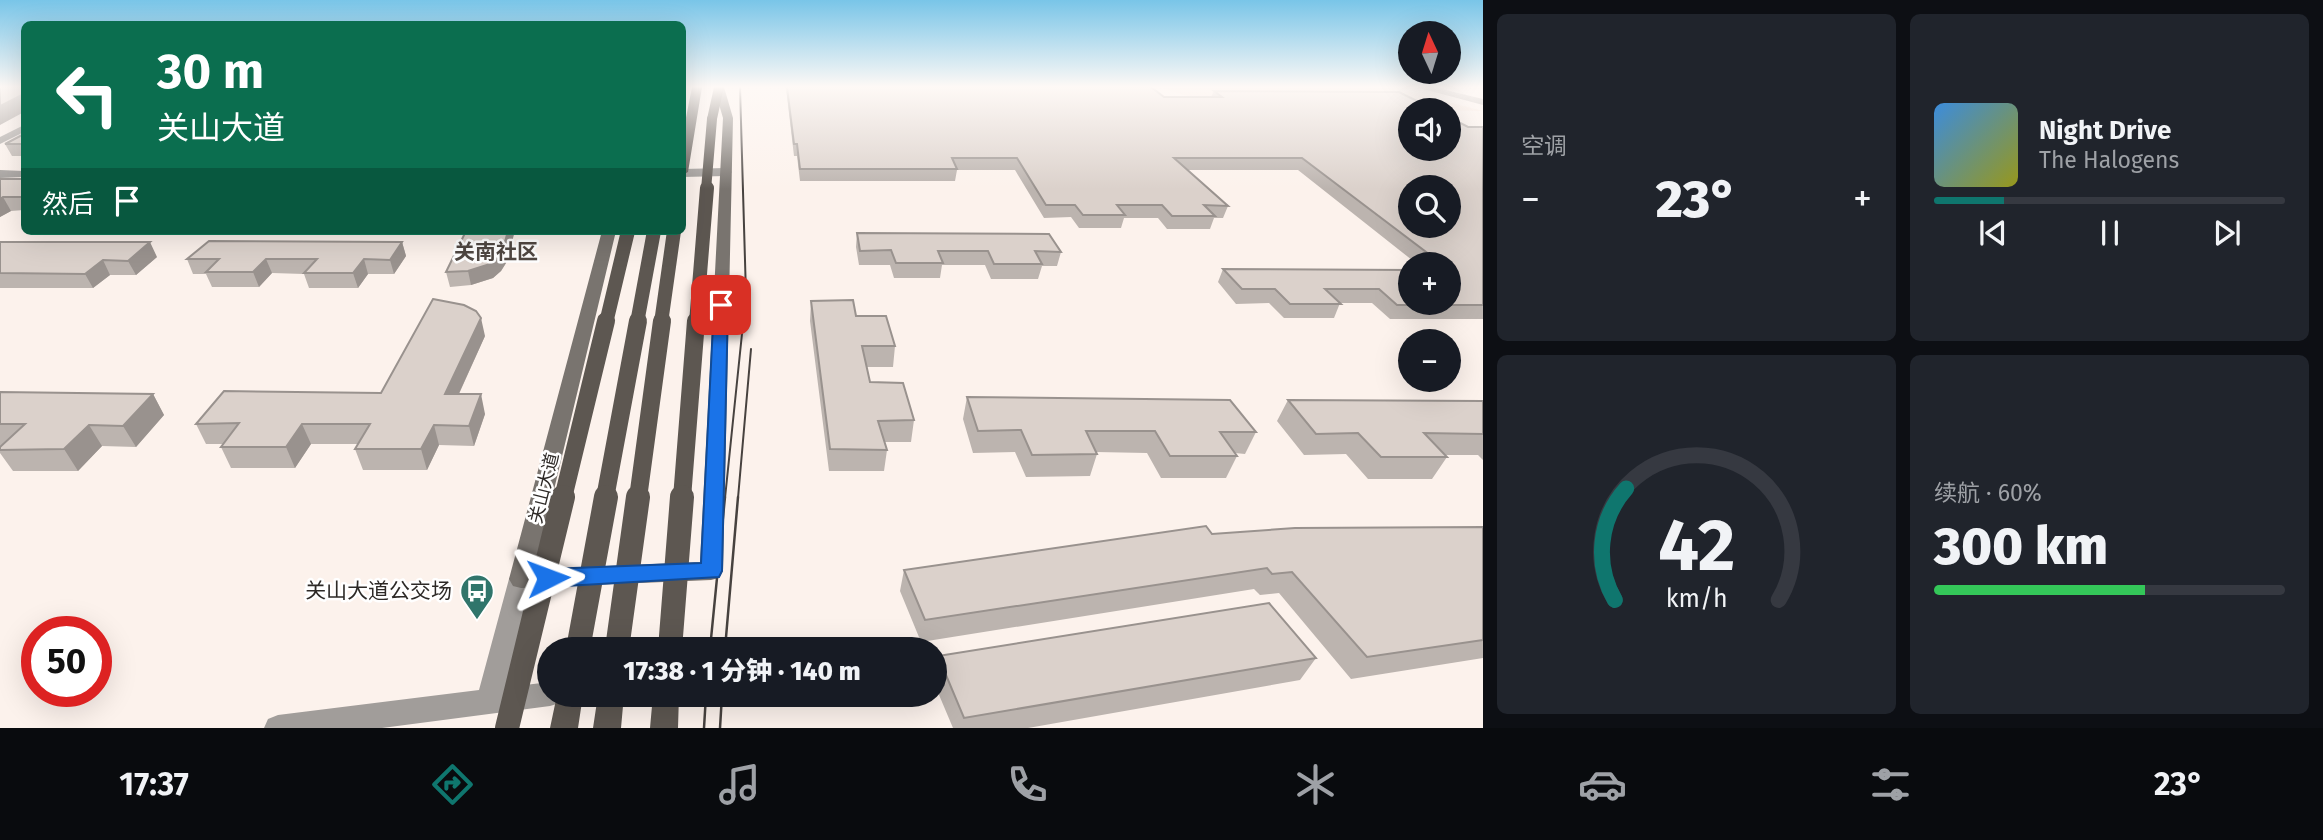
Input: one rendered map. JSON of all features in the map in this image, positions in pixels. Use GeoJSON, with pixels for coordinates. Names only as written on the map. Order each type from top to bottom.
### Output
{"type":"FeatureCollection","features":[{"type":"Feature","properties":{"kind":"main road"},"geometry":{"type":"LineString","coordinates":[[686,144],[689,121]]}},
{"type":"Feature","properties":{"kind":"main road"},"geometry":{"type":"LineString","coordinates":[[671,637],[712,121]]}},
{"type":"Feature","properties":{"kind":"main road"},"geometry":{"type":"LineString","coordinates":[[521,579],[711,571],[728,121]]}},
{"type":"Feature","properties":{"kind":"main road","name":"关山大道"},"geometry":{"type":"LineString","coordinates":[[521,579],[608,235]]}},
{"type":"Feature","properties":{"kind":"main road"},"geometry":{"type":"LineString","coordinates":[[507,728],[627,235]]}},
{"type":"Feature","properties":{"kind":"main road"},"geometry":{"type":"LineString","coordinates":[[580,637],[653,235]]}},
{"type":"Feature","properties":{"kind":"main road"},"geometry":{"type":"LineString","coordinates":[[619,637],[673,235]]}},
{"type":"Feature","properties":{"kind":"main road"},"geometry":{"type":"LineString","coordinates":[[564,728],[568,707]]}},
{"type":"Feature","properties":{"kind":"main road"},"geometry":{"type":"LineString","coordinates":[[607,728],[610,707]]}},
{"type":"Feature","properties":{"kind":"main road"},"geometry":{"type":"LineString","coordinates":[[663,728],[665,707]]}},
{"type":"Feature","properties":{"kind":"street"},"geometry":{"type":"LineString","coordinates":[[0,141],[21,130]]}},
{"type":"Feature","properties":{"kind":"street"},"geometry":{"type":"LineString","coordinates":[[686,172],[726,172]]}},
{"type":"Feature","properties":{"kind":"street"},"geometry":{"type":"LineString","coordinates":[[0,174],[21,174]]}},
{"type":"Feature","properties":{"kind":"street"},"geometry":{"type":"LineString","coordinates":[[489,701],[521,579]]}},
{"type":"Feature","properties":{"kind":"street"},"geometry":{"type":"LineString","coordinates":[[278,728],[537,695]]}},
{"type":"Feature","properties":{"kind":"building"},"geometry":{"type":"Polygon","coordinates":[[[791,121],[1398,121],[1398,161],[1461,161],[1461,123],[1468,127],[1483,127],[1483,305],[1461,305],[1461,252],[1426,252],[1408,238],[1461,238],[1461,175],[1398,175],[1398,231],[1302,158],[1174,158],[1228,206],[1204,205],[1215,216],[1172,216],[1162,205],[1117,205],[1125,215],[1083,215],[1075,205],[1046,205],[1017,158],[952,158],[957,169],[800,169],[791,121]]]}},
{"type":"Feature","properties":{"kind":"building"},"geometry":{"type":"Polygon","coordinates":[[[21,136],[21,144],[5,144],[21,136]]]}},
{"type":"Feature","properties":{"kind":"building"},"geometry":{"type":"Polygon","coordinates":[[[0,179],[21,179],[21,197],[0,199],[0,179]]]}},
{"type":"Feature","properties":{"kind":"building"},"geometry":{"type":"Polygon","coordinates":[[[857,233],[1049,234],[1061,252],[1035,251],[1042,264],[994,264],[988,251],[938,251],[943,263],[896,263],[891,250],[860,251],[857,233]]]}},
{"type":"Feature","properties":{"kind":"building"},"geometry":{"type":"Polygon","coordinates":[[[464,235],[507,235],[503,249],[490,264],[468,271],[446,272],[464,235]]]}},
{"type":"Feature","properties":{"kind":"building"},"geometry":{"type":"Polygon","coordinates":[[[209,241],[402,242],[390,260],[364,259],[353,273],[304,273],[317,259],[266,259],[253,272],[206,272],[219,259],[187,259],[209,241]]]}},
{"type":"Feature","properties":{"kind":"building"},"geometry":{"type":"Polygon","coordinates":[[[0,242],[150,242],[128,261],[103,260],[85,274],[0,273],[0,242]]]}},
{"type":"Feature","properties":{"kind":"building"},"geometry":{"type":"Polygon","coordinates":[[[1223,269],[1398,270],[1398,305],[1379,289],[1325,289],[1341,304],[1290,304],[1275,289],[1242,289],[1223,269]]]}},
{"type":"Feature","properties":{"kind":"building"},"geometry":{"type":"Polygon","coordinates":[[[433,299],[464,305],[476,311],[481,318],[445,394],[481,394],[469,426],[434,425],[421,449],[355,449],[370,424],[302,424],[286,447],[221,447],[239,423],[196,424],[224,391],[381,393],[433,299]]]}},
{"type":"Feature","properties":{"kind":"building"},"geometry":{"type":"Polygon","coordinates":[[[853,300],[856,316],[886,316],[895,346],[862,346],[870,382],[903,383],[914,420],[878,421],[887,450],[830,449],[811,301],[853,300]]]}},
{"type":"Feature","properties":{"kind":"building"},"geometry":{"type":"Polygon","coordinates":[[[0,392],[153,394],[123,426],[89,425],[64,449],[0,450],[25,424],[0,424],[0,392]]]}},
{"type":"Feature","properties":{"kind":"building"},"geometry":{"type":"Polygon","coordinates":[[[967,397],[1230,400],[1256,432],[1220,432],[1237,456],[1170,456],[1155,431],[1086,431],[1097,454],[1032,455],[1021,430],[978,431],[967,397]]]}},
{"type":"Feature","properties":{"kind":"building"},"geometry":{"type":"Polygon","coordinates":[[[1288,400],[1483,401],[1483,434],[1424,433],[1447,457],[1381,457],[1358,433],[1316,434],[1288,400]]]}},
{"type":"Feature","properties":{"kind":"building"},"geometry":{"type":"Polygon","coordinates":[[[1206,526],[1212,534],[1295,528],[1483,527],[1483,640],[1367,657],[1292,572],[1272,574],[1267,568],[925,620],[904,570],[1206,526]]]}},
{"type":"Feature","properties":{"kind":"building"},"geometry":{"type":"Polygon","coordinates":[[[1269,603],[1316,658],[964,718],[947,677],[947,655],[1269,603]]]}},
{"type":"Feature","properties":{"kind":"tram line"},"geometry":{"type":"LineString","coordinates":[[725,498],[746,295],[741,121]]}},
{"type":"Feature","properties":{"kind":"tram line"},"geometry":{"type":"LineString","coordinates":[[738,498],[751,349]]}},
{"type":"Feature","properties":{"kind":"tram line"},"geometry":{"type":"LineString","coordinates":[[711,637],[725,497]]}},
{"type":"Feature","properties":{"kind":"tram line"},"geometry":{"type":"LineString","coordinates":[[726,637],[738,497]]}},
{"type":"Feature","properties":{"kind":"tram line"},"geometry":{"type":"LineString","coordinates":[[704,728],[705,707]]}},
{"type":"Feature","properties":{"kind":"tram line"},"geometry":{"type":"LineString","coordinates":[[720,728],[721,707]]}},
{"type":"Feature","properties":{"kind":"place","name":"关山大道公交场"},"geometry":{"type":"Point","coordinates":[477,621]}},
{"type":"Feature","properties":{"kind":"district","name":"关南社区"},"geometry":{"type":"Point","coordinates":[496,252]}},
{"type":"Feature","properties":{"kind":"route"},"geometry":{"type":"LineString","coordinates":[[548,578],[711,571],[721,305]]}}]}
